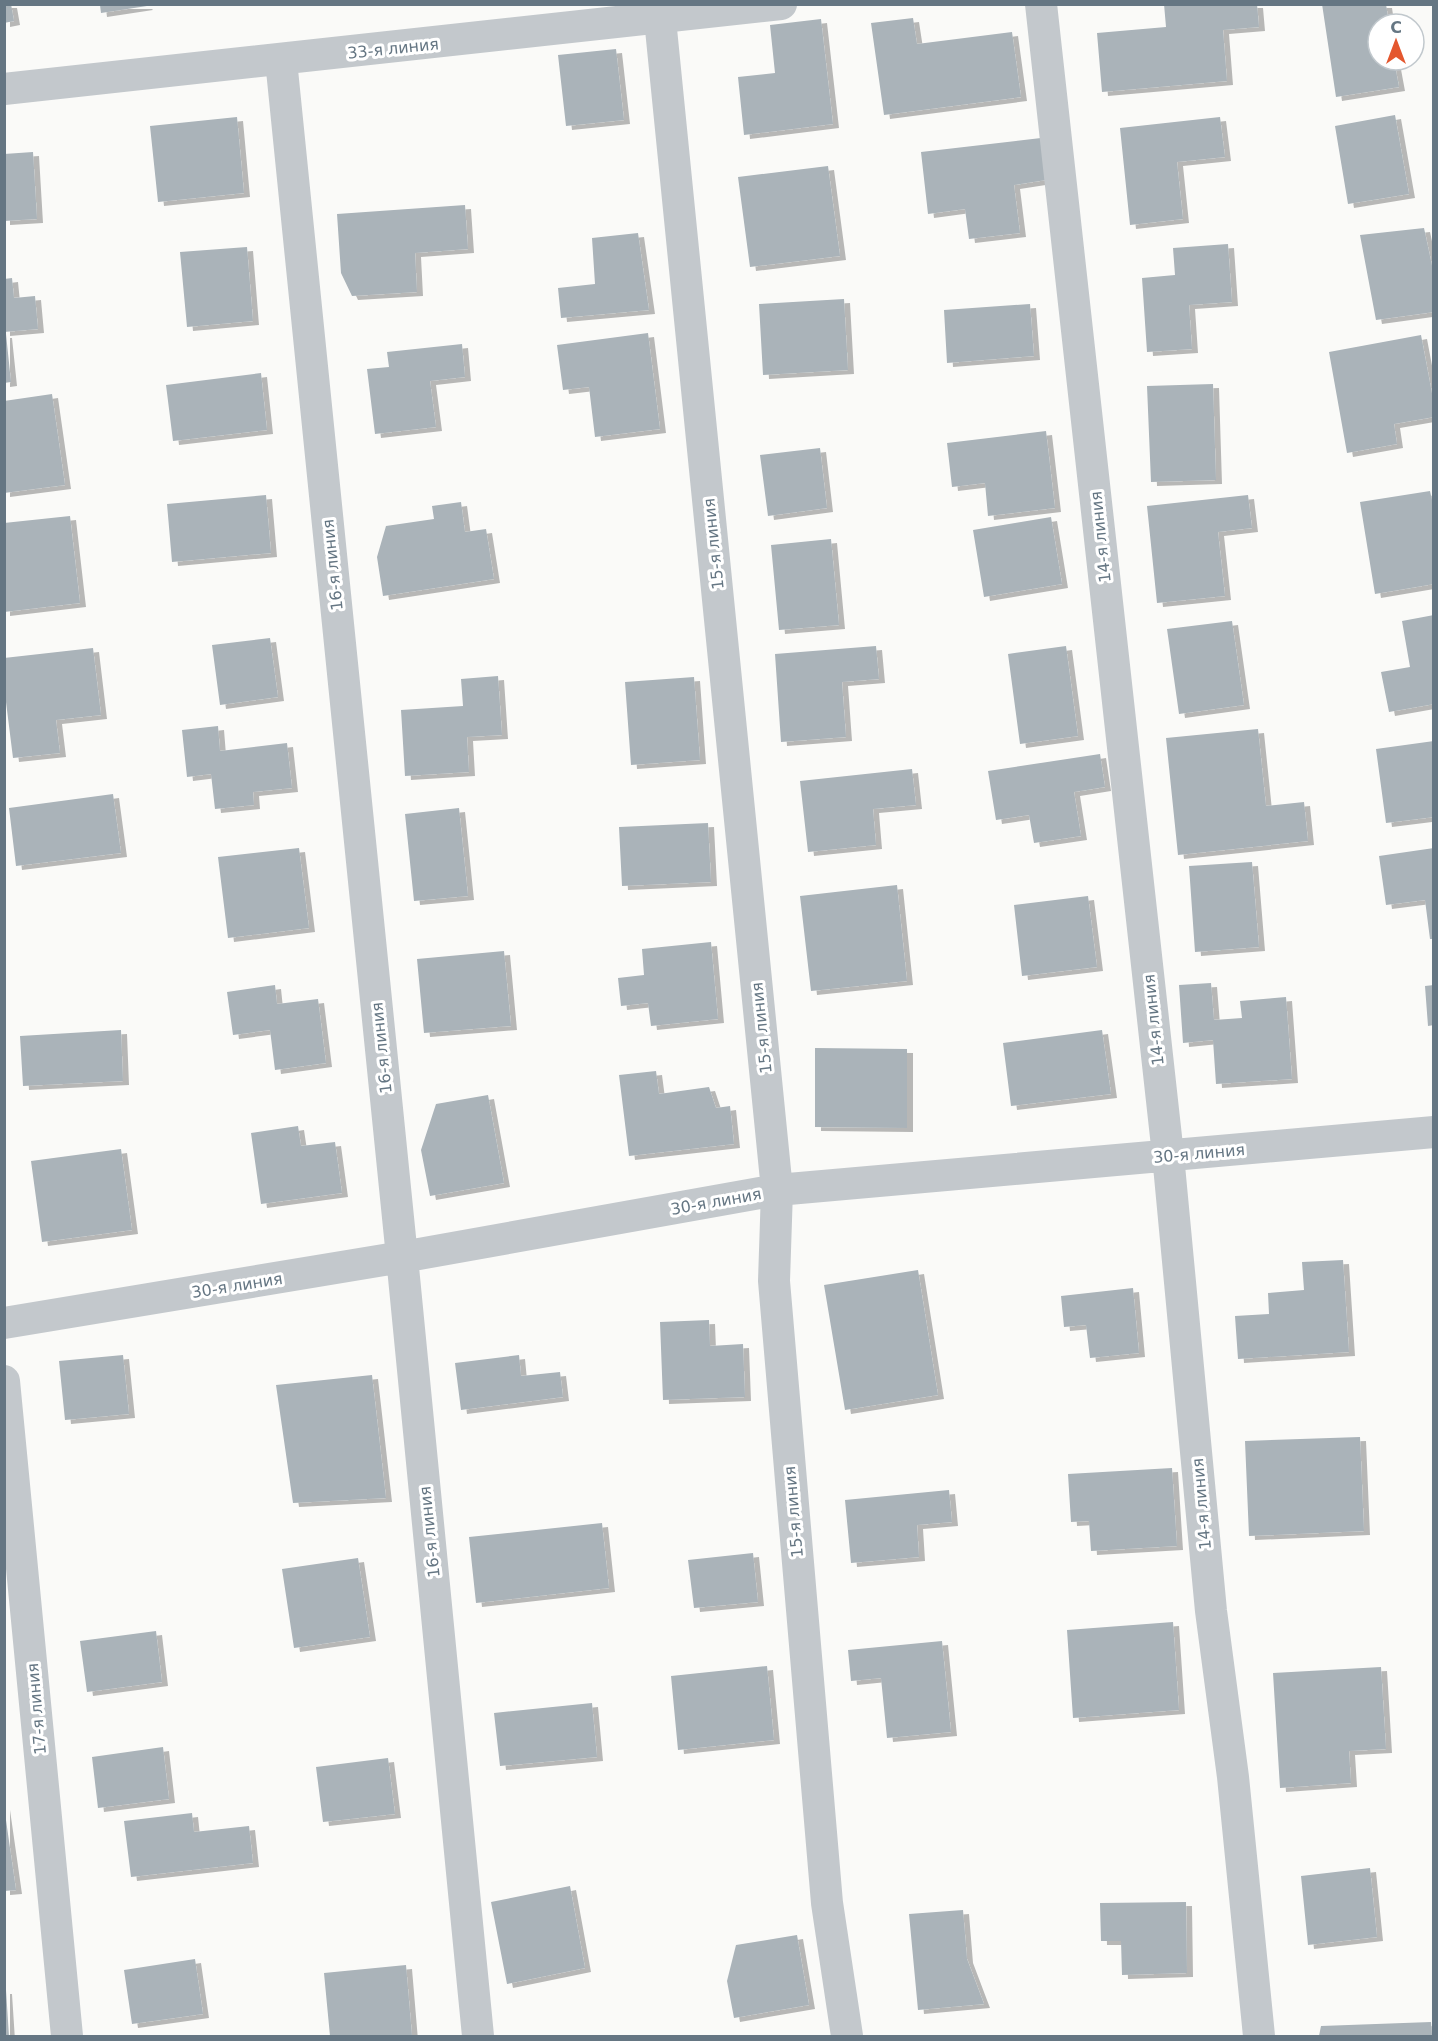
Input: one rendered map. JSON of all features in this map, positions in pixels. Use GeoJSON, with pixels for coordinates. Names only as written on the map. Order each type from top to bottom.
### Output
{"type":"FeatureCollection","features":[{"type":"Feature","properties":{"kind":"street","name":"33-я линия"},"geometry":{"type":"LineString","coordinates":[[4,89],[781,4]]}},
{"type":"Feature","properties":{"kind":"street","name":"14-я линия"},"geometry":{"type":"LineString","coordinates":[[1041,4],[1168,1155],[1210,1600],[1233,1777],[1259,2037]]}},
{"type":"Feature","properties":{"kind":"street","name":"15-я линия"},"geometry":{"type":"LineString","coordinates":[[660,19],[777,1190],[774,1281],[827,1904],[847,2037]]}},
{"type":"Feature","properties":{"kind":"street","name":"16-я линия"},"geometry":{"type":"LineString","coordinates":[[281,60],[478,2037]]}},
{"type":"Feature","properties":{"kind":"street","name":"30-я линия"},"geometry":{"type":"LineString","coordinates":[[4,1323],[402,1257],[777,1190],[1434,1132]]}},
{"type":"Feature","properties":{"kind":"street","name":"17-я линия"},"geometry":{"type":"LineString","coordinates":[[4,1381],[67,2037]]}},
{"type":"Feature","properties":{"kind":"building"},"geometry":{"type":"Polygon","coordinates":[[[4,4],[11,4],[14,21],[4,23],[4,4]]]}},
{"type":"Feature","properties":{"kind":"building"},"geometry":{"type":"Polygon","coordinates":[[[1164,4],[1257,4],[1259,27],[1223,30],[1227,81],[1102,92],[1097,33],[1166,27],[1164,4]]]}},
{"type":"Feature","properties":{"kind":"building"},"geometry":{"type":"Polygon","coordinates":[[[1322,4],[1386,4],[1387,12],[1366,12],[1366,72],[1396,72],[1399,87],[1336,97],[1322,4]]]}},
{"type":"Feature","properties":{"kind":"building"},"geometry":{"type":"Polygon","coordinates":[[[100,5],[146,5],[147,6],[101,13],[100,5]]]}},
{"type":"Feature","properties":{"kind":"building"},"geometry":{"type":"Polygon","coordinates":[[[913,18],[917,44],[1012,32],[1021,97],[884,115],[871,23],[913,18]]]}},
{"type":"Feature","properties":{"kind":"building"},"geometry":{"type":"Polygon","coordinates":[[[821,19],[833,124],[744,135],[738,77],[775,73],[770,25],[821,19]]]}},
{"type":"Feature","properties":{"kind":"building"},"geometry":{"type":"Polygon","coordinates":[[[616,49],[624,120],[566,126],[558,55],[616,49]]]}},
{"type":"Feature","properties":{"kind":"building"},"geometry":{"type":"Polygon","coordinates":[[[1395,115],[1409,194],[1348,204],[1335,126],[1395,115]]]}},
{"type":"Feature","properties":{"kind":"building"},"geometry":{"type":"Polygon","coordinates":[[[237,117],[244,193],[158,202],[150,126],[237,117]]]}},
{"type":"Feature","properties":{"kind":"building"},"geometry":{"type":"Polygon","coordinates":[[[1220,117],[1225,157],[1177,162],[1183,219],[1130,225],[1120,128],[1220,117]]]}},
{"type":"Feature","properties":{"kind":"building"},"geometry":{"type":"Polygon","coordinates":[[[1041,138],[1046,180],[1014,185],[1020,233],[969,239],[965,209],[928,214],[921,152],[1041,138]]]}},
{"type":"Feature","properties":{"kind":"building"},"geometry":{"type":"Polygon","coordinates":[[[33,152],[37,219],[4,221],[4,154],[33,152]]]}},
{"type":"Feature","properties":{"kind":"building"},"geometry":{"type":"Polygon","coordinates":[[[828,166],[840,256],[750,267],[738,177],[828,166]]]}},
{"type":"Feature","properties":{"kind":"building"},"geometry":{"type":"Polygon","coordinates":[[[465,205],[468,249],[415,253],[417,292],[352,296],[341,273],[337,214],[465,205]]]}},
{"type":"Feature","properties":{"kind":"building"},"geometry":{"type":"Polygon","coordinates":[[[1424,228],[1434,275],[1434,312],[1376,320],[1360,235],[1424,228]]]}},
{"type":"Feature","properties":{"kind":"building"},"geometry":{"type":"Polygon","coordinates":[[[638,233],[649,310],[561,318],[558,288],[595,284],[592,238],[638,233]]]}},
{"type":"Feature","properties":{"kind":"building"},"geometry":{"type":"Polygon","coordinates":[[[1228,244],[1232,302],[1189,305],[1192,349],[1147,352],[1142,278],[1175,275],[1173,248],[1228,244]]]}},
{"type":"Feature","properties":{"kind":"building"},"geometry":{"type":"Polygon","coordinates":[[[247,247],[253,321],[187,327],[180,252],[247,247]]]}},
{"type":"Feature","properties":{"kind":"building"},"geometry":{"type":"Polygon","coordinates":[[[12,278],[14,298],[35,296],[38,329],[4,332],[4,279],[12,278]]]}},
{"type":"Feature","properties":{"kind":"building"},"geometry":{"type":"Polygon","coordinates":[[[844,299],[848,370],[763,375],[759,304],[844,299]]]}},
{"type":"Feature","properties":{"kind":"building"},"geometry":{"type":"Polygon","coordinates":[[[1030,304],[1034,356],[947,363],[944,310],[1030,304]]]}},
{"type":"Feature","properties":{"kind":"building"},"geometry":{"type":"Polygon","coordinates":[[[648,333],[660,429],[595,437],[589,387],[563,390],[557,345],[648,333]]]}},
{"type":"Feature","properties":{"kind":"building"},"geometry":{"type":"Polygon","coordinates":[[[4,334],[6,334],[11,382],[4,383],[4,334]]]}},
{"type":"Feature","properties":{"kind":"building"},"geometry":{"type":"Polygon","coordinates":[[[1421,335],[1434,404],[1434,417],[1394,424],[1397,444],[1347,453],[1329,352],[1421,335]]]}},
{"type":"Feature","properties":{"kind":"building"},"geometry":{"type":"Polygon","coordinates":[[[462,344],[465,377],[430,381],[436,427],[375,434],[367,369],[389,367],[387,352],[462,344]]]}},
{"type":"Feature","properties":{"kind":"building"},"geometry":{"type":"Polygon","coordinates":[[[261,373],[267,430],[173,441],[166,385],[261,373]]]}},
{"type":"Feature","properties":{"kind":"building"},"geometry":{"type":"Polygon","coordinates":[[[1213,384],[1216,480],[1151,482],[1147,386],[1213,384]]]}},
{"type":"Feature","properties":{"kind":"building"},"geometry":{"type":"Polygon","coordinates":[[[52,394],[65,485],[4,493],[4,401],[52,394]]]}},
{"type":"Feature","properties":{"kind":"building"},"geometry":{"type":"Polygon","coordinates":[[[1046,431],[1055,508],[988,516],[985,483],[952,487],[947,443],[1046,431]]]}},
{"type":"Feature","properties":{"kind":"building"},"geometry":{"type":"Polygon","coordinates":[[[820,448],[827,508],[768,516],[760,455],[820,448]]]}},
{"type":"Feature","properties":{"kind":"building"},"geometry":{"type":"Polygon","coordinates":[[[1430,491],[1434,509],[1434,584],[1375,594],[1360,502],[1430,491]]]}},
{"type":"Feature","properties":{"kind":"building"},"geometry":{"type":"Polygon","coordinates":[[[266,495],[271,553],[172,562],[167,504],[266,495]]]}},
{"type":"Feature","properties":{"kind":"building"},"geometry":{"type":"Polygon","coordinates":[[[1248,495],[1252,528],[1218,532],[1225,596],[1157,603],[1147,506],[1248,495]]]}},
{"type":"Feature","properties":{"kind":"building"},"geometry":{"type":"Polygon","coordinates":[[[461,502],[465,532],[486,529],[494,579],[383,596],[377,557],[386,526],[434,519],[432,506],[461,502]]]}},
{"type":"Feature","properties":{"kind":"building"},"geometry":{"type":"Polygon","coordinates":[[[70,516],[80,603],[4,612],[4,523],[70,516]]]}},
{"type":"Feature","properties":{"kind":"building"},"geometry":{"type":"Polygon","coordinates":[[[1051,517],[1062,584],[984,597],[973,530],[1051,517]]]}},
{"type":"Feature","properties":{"kind":"building"},"geometry":{"type":"Polygon","coordinates":[[[831,539],[839,625],[779,630],[771,545],[831,539]]]}},
{"type":"Feature","properties":{"kind":"building"},"geometry":{"type":"Polygon","coordinates":[[[1434,615],[1434,704],[1389,712],[1381,672],[1410,667],[1402,621],[1434,615]]]}},
{"type":"Feature","properties":{"kind":"building"},"geometry":{"type":"Polygon","coordinates":[[[1232,621],[1244,705],[1179,714],[1167,629],[1232,621]]]}},
{"type":"Feature","properties":{"kind":"building"},"geometry":{"type":"Polygon","coordinates":[[[270,638],[278,697],[220,705],[212,645],[270,638]]]}},
{"type":"Feature","properties":{"kind":"building"},"geometry":{"type":"Polygon","coordinates":[[[876,646],[879,679],[842,682],[846,737],[781,742],[775,654],[876,646]]]}},
{"type":"Feature","properties":{"kind":"building"},"geometry":{"type":"Polygon","coordinates":[[[1066,646],[1078,736],[1020,744],[1008,654],[1066,646]]]}},
{"type":"Feature","properties":{"kind":"building"},"geometry":{"type":"Polygon","coordinates":[[[93,648],[101,715],[56,720],[60,753],[13,758],[4,686],[4,658],[93,648]]]}},
{"type":"Feature","properties":{"kind":"building"},"geometry":{"type":"Polygon","coordinates":[[[498,676],[502,735],[467,737],[469,772],[405,776],[401,710],[463,706],[461,679],[498,676]]]}},
{"type":"Feature","properties":{"kind":"building"},"geometry":{"type":"Polygon","coordinates":[[[694,677],[700,760],[631,765],[625,682],[694,677]]]}},
{"type":"Feature","properties":{"kind":"building"},"geometry":{"type":"Polygon","coordinates":[[[218,726],[220,751],[287,743],[292,788],[253,792],[254,805],[215,809],[211,774],[187,777],[182,730],[218,726]]]}},
{"type":"Feature","properties":{"kind":"building"},"geometry":{"type":"Polygon","coordinates":[[[1258,729],[1266,806],[1304,802],[1308,841],[1178,855],[1166,738],[1258,729]]]}},
{"type":"Feature","properties":{"kind":"building"},"geometry":{"type":"Polygon","coordinates":[[[1434,741],[1434,817],[1386,823],[1376,749],[1434,741]]]}},
{"type":"Feature","properties":{"kind":"building"},"geometry":{"type":"Polygon","coordinates":[[[1100,754],[1105,787],[1074,792],[1081,836],[1034,843],[1029,815],[996,820],[988,771],[1100,754]]]}},
{"type":"Feature","properties":{"kind":"building"},"geometry":{"type":"Polygon","coordinates":[[[912,769],[916,805],[873,809],[876,845],[808,852],[800,781],[912,769]]]}},
{"type":"Feature","properties":{"kind":"building"},"geometry":{"type":"Polygon","coordinates":[[[113,794],[121,853],[16,866],[9,808],[113,794]]]}},
{"type":"Feature","properties":{"kind":"building"},"geometry":{"type":"Polygon","coordinates":[[[459,808],[468,896],[414,901],[405,814],[459,808]]]}},
{"type":"Feature","properties":{"kind":"building"},"geometry":{"type":"Polygon","coordinates":[[[708,823],[711,882],[622,886],[619,827],[708,823]]]}},
{"type":"Feature","properties":{"kind":"building"},"geometry":{"type":"Polygon","coordinates":[[[299,848],[309,928],[228,938],[218,857],[299,848]]]}},
{"type":"Feature","properties":{"kind":"building"},"geometry":{"type":"Polygon","coordinates":[[[1434,848],[1434,939],[1430,939],[1425,900],[1386,905],[1379,856],[1434,848]]]}},
{"type":"Feature","properties":{"kind":"building"},"geometry":{"type":"Polygon","coordinates":[[[1252,862],[1259,947],[1195,952],[1189,866],[1252,862]]]}},
{"type":"Feature","properties":{"kind":"building"},"geometry":{"type":"Polygon","coordinates":[[[897,885],[907,981],[811,991],[800,896],[897,885]]]}},
{"type":"Feature","properties":{"kind":"building"},"geometry":{"type":"Polygon","coordinates":[[[1088,896],[1097,967],[1022,976],[1014,905],[1088,896]]]}},
{"type":"Feature","properties":{"kind":"building"},"geometry":{"type":"Polygon","coordinates":[[[711,942],[718,1019],[651,1026],[648,1003],[621,1006],[618,978],[644,975],[642,949],[711,942]]]}},
{"type":"Feature","properties":{"kind":"building"},"geometry":{"type":"Polygon","coordinates":[[[504,951],[511,1026],[424,1033],[417,959],[504,951]]]}},
{"type":"Feature","properties":{"kind":"building"},"geometry":{"type":"Polygon","coordinates":[[[1211,983],[1214,1020],[1242,1018],[1240,1001],[1286,997],[1292,1079],[1216,1084],[1213,1040],[1183,1043],[1179,985],[1211,983]]]}},
{"type":"Feature","properties":{"kind":"building"},"geometry":{"type":"Polygon","coordinates":[[[275,985],[277,1004],[318,999],[326,1063],[275,1070],[270,1030],[233,1035],[227,992],[275,985]]]}},
{"type":"Feature","properties":{"kind":"building"},"geometry":{"type":"Polygon","coordinates":[[[1434,985],[1434,1025],[1428,1026],[1425,986],[1434,985]]]}},
{"type":"Feature","properties":{"kind":"building"},"geometry":{"type":"Polygon","coordinates":[[[121,1030],[123,1081],[23,1086],[20,1036],[121,1030]]]}},
{"type":"Feature","properties":{"kind":"building"},"geometry":{"type":"Polygon","coordinates":[[[1102,1030],[1111,1094],[1011,1106],[1003,1043],[1102,1030]]]}},
{"type":"Feature","properties":{"kind":"building"},"geometry":{"type":"Polygon","coordinates":[[[815,1048],[907,1049],[907,1128],[815,1127],[815,1048]]]}},
{"type":"Feature","properties":{"kind":"building"},"geometry":{"type":"Polygon","coordinates":[[[656,1071],[659,1094],[709,1087],[716,1108],[730,1106],[734,1144],[629,1156],[619,1075],[656,1071]]]}},
{"type":"Feature","properties":{"kind":"building"},"geometry":{"type":"Polygon","coordinates":[[[488,1095],[504,1183],[430,1196],[421,1150],[436,1104],[488,1095]]]}},
{"type":"Feature","properties":{"kind":"building"},"geometry":{"type":"Polygon","coordinates":[[[298,1126],[301,1146],[335,1142],[342,1193],[261,1204],[251,1133],[298,1126]]]}},
{"type":"Feature","properties":{"kind":"building"},"geometry":{"type":"Polygon","coordinates":[[[121,1149],[132,1230],[42,1242],[31,1161],[121,1149]]]}},
{"type":"Feature","properties":{"kind":"building"},"geometry":{"type":"Polygon","coordinates":[[[1343,1260],[1349,1352],[1238,1359],[1235,1316],[1269,1314],[1268,1293],[1304,1290],[1302,1262],[1343,1260]]]}},
{"type":"Feature","properties":{"kind":"building"},"geometry":{"type":"Polygon","coordinates":[[[918,1270],[938,1395],[845,1410],[824,1285],[918,1270]]]}},
{"type":"Feature","properties":{"kind":"building"},"geometry":{"type":"Polygon","coordinates":[[[1133,1288],[1139,1353],[1090,1358],[1086,1325],[1064,1327],[1061,1296],[1133,1288]]]}},
{"type":"Feature","properties":{"kind":"building"},"geometry":{"type":"Polygon","coordinates":[[[709,1320],[710,1346],[743,1344],[745,1397],[663,1400],[660,1322],[709,1320]]]}},
{"type":"Feature","properties":{"kind":"building"},"geometry":{"type":"Polygon","coordinates":[[[123,1355],[129,1414],[65,1420],[59,1361],[123,1355]]]}},
{"type":"Feature","properties":{"kind":"building"},"geometry":{"type":"Polygon","coordinates":[[[519,1355],[521,1376],[560,1372],[563,1397],[461,1410],[455,1363],[519,1355]]]}},
{"type":"Feature","properties":{"kind":"building"},"geometry":{"type":"Polygon","coordinates":[[[372,1375],[386,1498],[293,1503],[276,1385],[372,1375]]]}},
{"type":"Feature","properties":{"kind":"building"},"geometry":{"type":"Polygon","coordinates":[[[1360,1437],[1364,1531],[1249,1536],[1245,1441],[1360,1437]]]}},
{"type":"Feature","properties":{"kind":"building"},"geometry":{"type":"Polygon","coordinates":[[[1172,1468],[1177,1546],[1091,1551],[1089,1521],[1071,1522],[1068,1474],[1172,1468]]]}},
{"type":"Feature","properties":{"kind":"building"},"geometry":{"type":"Polygon","coordinates":[[[949,1490],[952,1522],[917,1525],[919,1557],[851,1563],[845,1500],[949,1490]]]}},
{"type":"Feature","properties":{"kind":"building"},"geometry":{"type":"Polygon","coordinates":[[[602,1523],[609,1588],[476,1603],[469,1537],[602,1523]]]}},
{"type":"Feature","properties":{"kind":"building"},"geometry":{"type":"Polygon","coordinates":[[[753,1553],[758,1602],[694,1608],[688,1560],[753,1553]]]}},
{"type":"Feature","properties":{"kind":"building"},"geometry":{"type":"Polygon","coordinates":[[[358,1558],[370,1637],[294,1648],[282,1569],[358,1558]]]}},
{"type":"Feature","properties":{"kind":"building"},"geometry":{"type":"Polygon","coordinates":[[[1173,1622],[1179,1710],[1073,1718],[1067,1630],[1173,1622]]]}},
{"type":"Feature","properties":{"kind":"building"},"geometry":{"type":"Polygon","coordinates":[[[156,1631],[162,1682],[87,1692],[80,1641],[156,1631]]]}},
{"type":"Feature","properties":{"kind":"building"},"geometry":{"type":"Polygon","coordinates":[[[942,1641],[951,1732],[887,1738],[881,1678],[851,1681],[848,1650],[942,1641]]]}},
{"type":"Feature","properties":{"kind":"building"},"geometry":{"type":"Polygon","coordinates":[[[767,1666],[774,1740],[678,1750],[671,1676],[767,1666]]]}},
{"type":"Feature","properties":{"kind":"building"},"geometry":{"type":"Polygon","coordinates":[[[1381,1667],[1386,1749],[1349,1751],[1351,1783],[1280,1788],[1273,1673],[1381,1667]]]}},
{"type":"Feature","properties":{"kind":"building"},"geometry":{"type":"Polygon","coordinates":[[[592,1703],[597,1757],[500,1766],[494,1713],[592,1703]]]}},
{"type":"Feature","properties":{"kind":"building"},"geometry":{"type":"Polygon","coordinates":[[[163,1747],[169,1799],[98,1808],[92,1757],[163,1747]]]}},
{"type":"Feature","properties":{"kind":"building"},"geometry":{"type":"Polygon","coordinates":[[[388,1758],[395,1814],[323,1822],[316,1767],[388,1758]]]}},
{"type":"Feature","properties":{"kind":"building"},"geometry":{"type":"Polygon","coordinates":[[[4,1806],[16,1890],[4,1891],[4,1806]]]}},
{"type":"Feature","properties":{"kind":"building"},"geometry":{"type":"Polygon","coordinates":[[[192,1813],[194,1832],[249,1826],[253,1863],[131,1877],[124,1821],[192,1813]]]}},
{"type":"Feature","properties":{"kind":"building"},"geometry":{"type":"Polygon","coordinates":[[[1370,1868],[1377,1937],[1308,1945],[1301,1876],[1370,1868]]]}},
{"type":"Feature","properties":{"kind":"building"},"geometry":{"type":"Polygon","coordinates":[[[570,1886],[585,1968],[507,1984],[491,1902],[570,1886]]]}},
{"type":"Feature","properties":{"kind":"building"},"geometry":{"type":"Polygon","coordinates":[[[1186,1902],[1187,1973],[1122,1975],[1121,1941],[1101,1941],[1100,1903],[1186,1902]]]}},
{"type":"Feature","properties":{"kind":"building"},"geometry":{"type":"Polygon","coordinates":[[[963,1910],[967,1959],[984,2004],[918,2010],[909,1914],[963,1910]]]}},
{"type":"Feature","properties":{"kind":"building"},"geometry":{"type":"Polygon","coordinates":[[[797,1935],[809,2005],[734,2018],[727,1981],[736,1945],[797,1935]]]}},
{"type":"Feature","properties":{"kind":"building"},"geometry":{"type":"Polygon","coordinates":[[[195,1959],[203,2014],[132,2024],[124,1970],[195,1959]]]}},
{"type":"Feature","properties":{"kind":"building"},"geometry":{"type":"Polygon","coordinates":[[[406,1965],[412,2036],[330,2036],[324,1973],[406,1965]]]}},
{"type":"Feature","properties":{"kind":"building"},"geometry":{"type":"Polygon","coordinates":[[[4,1990],[6,1990],[9,2036],[4,2036],[4,1990]]]}},
{"type":"Feature","properties":{"kind":"building"},"geometry":{"type":"Polygon","coordinates":[[[1431,2022],[1432,2036],[1319,2036],[1321,2026],[1431,2022]]]}}]}
